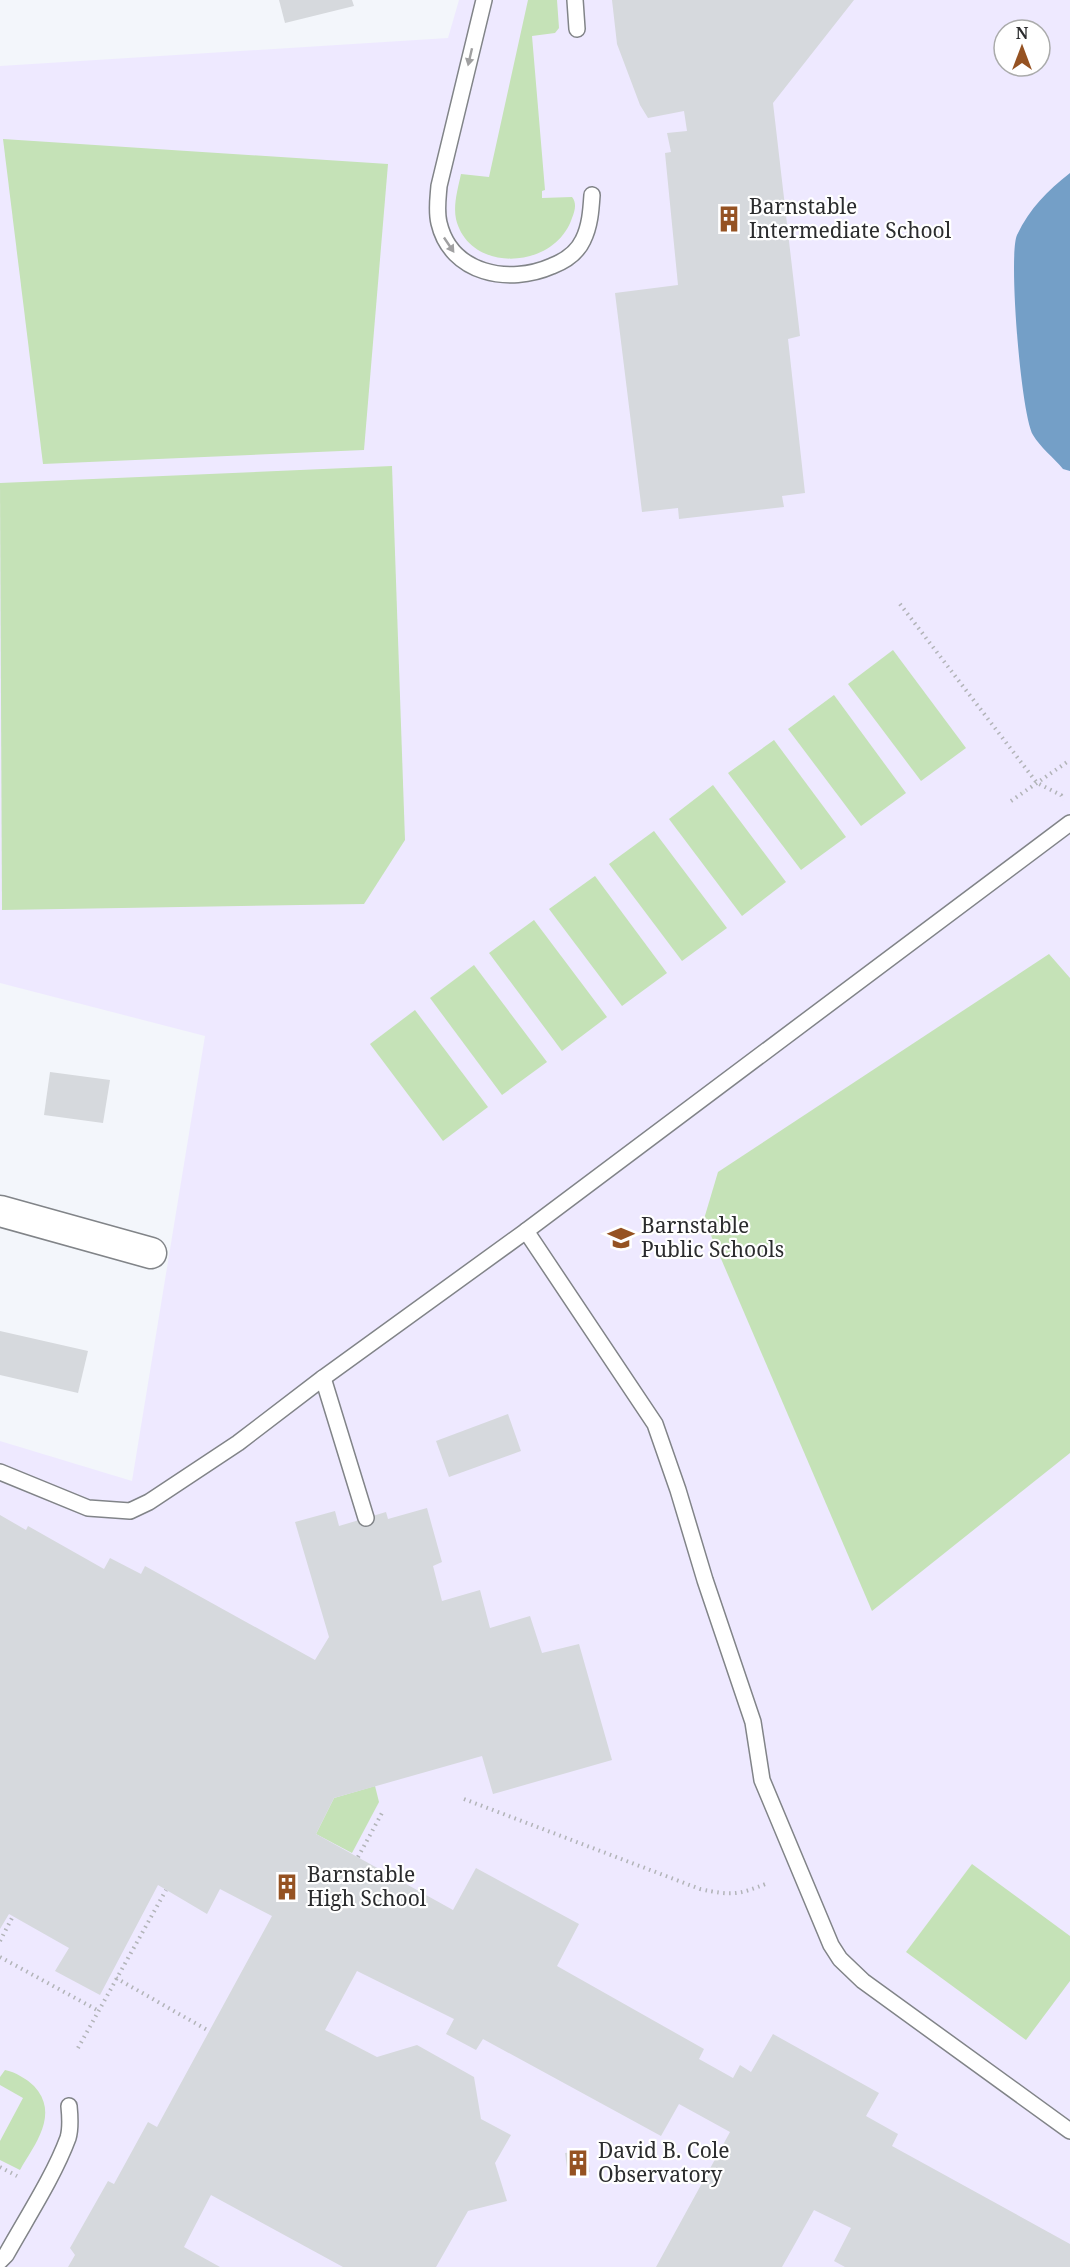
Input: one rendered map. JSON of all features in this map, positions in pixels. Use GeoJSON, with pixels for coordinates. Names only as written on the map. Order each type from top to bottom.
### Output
{"type":"FeatureCollection","features":[{"type":"Feature","properties":{"kind":"street"},"geometry":{"type":"LineString","coordinates":[[0,1211],[150,1253]]}},
{"type":"Feature","properties":{"kind":"lane"},"geometry":{"type":"LineString","coordinates":[[484,0],[439,186],[438,221],[446,243],[464,262],[491,274],[525,274],[544,270],[572,256],[583,241],[590,221],[592,195]]}},
{"type":"Feature","properties":{"kind":"lane"},"geometry":{"type":"LineString","coordinates":[[575,0],[578,29]]}},
{"type":"Feature","properties":{"kind":"lane"},"geometry":{"type":"LineString","coordinates":[[0,1472],[88,1509],[130,1511],[149,1502],[238,1443],[323,1378],[526,1231],[1070,823]]}},
{"type":"Feature","properties":{"kind":"lane"},"geometry":{"type":"LineString","coordinates":[[526,1231],[655,1424],[753,1722],[762,1780],[831,1946],[840,1959],[863,1981],[1070,2131]]}},
{"type":"Feature","properties":{"kind":"lane"},"geometry":{"type":"LineString","coordinates":[[323,1378],[366,1518]]}},
{"type":"Feature","properties":{"kind":"lane"},"geometry":{"type":"LineString","coordinates":[[0,2261],[43,2189],[68,2137],[69,2106]]}},
{"type":"Feature","properties":{"kind":"path"},"geometry":{"type":"LineString","coordinates":[[900,604],[1037,783],[1061,795],[1066,802]]}},
{"type":"Feature","properties":{"kind":"path"},"geometry":{"type":"LineString","coordinates":[[1011,801],[1070,760]]}},
{"type":"Feature","properties":{"kind":"path"},"geometry":{"type":"LineString","coordinates":[[464,1799],[700,1889],[738,1894],[768,1883]]}},
{"type":"Feature","properties":{"kind":"path"},"geometry":{"type":"LineString","coordinates":[[358,1857],[382,1813]]}},
{"type":"Feature","properties":{"kind":"path"},"geometry":{"type":"LineString","coordinates":[[78,2048],[166,1890]]}},
{"type":"Feature","properties":{"kind":"path"},"geometry":{"type":"LineString","coordinates":[[0,1941],[13,1917]]}},
{"type":"Feature","properties":{"kind":"path"},"geometry":{"type":"LineString","coordinates":[[0,1957],[99,2011]]}},
{"type":"Feature","properties":{"kind":"path"},"geometry":{"type":"LineString","coordinates":[[116,1978],[209,2031]]}},
{"type":"Feature","properties":{"kind":"path"},"geometry":{"type":"LineString","coordinates":[[0,2167],[17,2176]]}},
{"type":"Feature","properties":{"kind":"shaded area","name":"Barnstable Public Schools"},"geometry":{"type":"Polygon","coordinates":[[[459,0],[1070,0],[1070,2267],[0,2267],[0,1441],[132,1481],[205,1036],[0,983],[0,66],[448,38],[459,0]]]}},
{"type":"Feature","properties":{"kind":"green space"},"geometry":{"type":"Polygon","coordinates":[[[528,0],[557,0],[559,28],[555,33],[532,36],[545,190],[542,191],[542,198],[572,197],[575,207],[563,235],[549,248],[531,256],[512,259],[494,257],[477,249],[464,237],[456,219],[455,208],[461,174],[489,177],[528,0]]]}},
{"type":"Feature","properties":{"kind":"green space"},"geometry":{"type":"Polygon","coordinates":[[[3,139],[388,164],[364,450],[43,464],[3,139]]]}},
{"type":"Feature","properties":{"kind":"green space"},"geometry":{"type":"Polygon","coordinates":[[[392,466],[405,840],[364,904],[2,910],[0,483],[392,466]]]}},
{"type":"Feature","properties":{"kind":"green space"},"geometry":{"type":"Polygon","coordinates":[[[893,650],[966,748],[921,781],[848,684],[893,650]]]}},
{"type":"Feature","properties":{"kind":"green space"},"geometry":{"type":"Polygon","coordinates":[[[834,695],[906,793],[861,826],[788,729],[834,695]]]}},
{"type":"Feature","properties":{"kind":"green space"},"geometry":{"type":"Polygon","coordinates":[[[774,740],[846,837],[801,870],[728,773],[774,740]]]}},
{"type":"Feature","properties":{"kind":"green space"},"geometry":{"type":"Polygon","coordinates":[[[713,785],[786,882],[742,916],[669,819],[713,785]]]}},
{"type":"Feature","properties":{"kind":"green space"},"geometry":{"type":"Polygon","coordinates":[[[654,831],[727,928],[682,961],[609,864],[654,831]]]}},
{"type":"Feature","properties":{"kind":"green space"},"geometry":{"type":"Polygon","coordinates":[[[595,876],[667,973],[622,1006],[549,909],[595,876]]]}},
{"type":"Feature","properties":{"kind":"green space"},"geometry":{"type":"Polygon","coordinates":[[[534,920],[607,1017],[562,1051],[489,953],[534,920]]]}},
{"type":"Feature","properties":{"kind":"green space"},"geometry":{"type":"Polygon","coordinates":[[[1049,954],[1070,978],[1070,1453],[872,1611],[704,1219],[718,1172],[1049,954]]]}},
{"type":"Feature","properties":{"kind":"green space"},"geometry":{"type":"Polygon","coordinates":[[[474,965],[547,1062],[502,1095],[430,998],[474,965]]]}},
{"type":"Feature","properties":{"kind":"green space"},"geometry":{"type":"Polygon","coordinates":[[[415,1010],[488,1107],[443,1141],[370,1044],[415,1010]]]}},
{"type":"Feature","properties":{"kind":"green space"},"geometry":{"type":"Polygon","coordinates":[[[375,1786],[379,1802],[352,1853],[316,1834],[334,1798],[375,1786]]]}},
{"type":"Feature","properties":{"kind":"green space"},"geometry":{"type":"Polygon","coordinates":[[[972,1864],[1070,1936],[1070,1981],[1026,2040],[906,1952],[972,1864]]]}},
{"type":"Feature","properties":{"kind":"green space"},"geometry":{"type":"Polygon","coordinates":[[[5,2070],[21,2076],[34,2086],[45,2107],[42,2129],[20,2170],[0,2160],[0,2141],[23,2098],[0,2085],[0,2077],[5,2070]]]}},
{"type":"Feature","properties":{"kind":"water"},"geometry":{"type":"Polygon","coordinates":[[[1070,173],[1070,471],[1063,469],[1039,444],[1028,421],[1020,368],[1014,272],[1017,235],[1022,225],[1040,201],[1070,173]]]}},
{"type":"Feature","properties":{"kind":"building"},"geometry":{"type":"Polygon","coordinates":[[[279,0],[352,0],[354,6],[285,23],[279,0]]]}},
{"type":"Feature","properties":{"kind":"building","name":"Barnstable Intermediate School"},"geometry":{"type":"Polygon","coordinates":[[[612,0],[854,0],[773,103],[800,336],[788,339],[805,493],[782,496],[784,507],[679,519],[678,508],[642,512],[615,293],[678,285],[665,153],[671,152],[667,133],[687,131],[684,111],[648,118],[640,105],[617,44],[612,0]]]}},
{"type":"Feature","properties":{"kind":"building"},"geometry":{"type":"Polygon","coordinates":[[[50,1072],[110,1080],[103,1123],[44,1115],[50,1072]]]}},
{"type":"Feature","properties":{"kind":"building"},"geometry":{"type":"Polygon","coordinates":[[[0,1331],[88,1351],[78,1393],[0,1375],[0,1331]]]}},
{"type":"Feature","properties":{"kind":"building"},"geometry":{"type":"Polygon","coordinates":[[[508,1414],[521,1451],[449,1477],[436,1441],[508,1414]]]}},
{"type":"Feature","properties":{"kind":"building","name":"Barnstable High School"},"geometry":{"type":"Polygon","coordinates":[[[427,1508],[442,1562],[433,1566],[442,1601],[480,1590],[490,1628],[530,1616],[542,1653],[579,1644],[612,1760],[493,1794],[482,1756],[334,1798],[316,1834],[453,1910],[476,1868],[579,1924],[557,1966],[704,2049],[699,2059],[733,2078],[740,2065],[751,2072],[773,2034],[879,2093],[866,2116],[898,2134],[892,2146],[1070,2244],[1070,2267],[845,2267],[834,2261],[851,2228],[814,2210],[782,2267],[656,2267],[730,2132],[679,2104],[661,2136],[483,2039],[476,2050],[446,2034],[454,2019],[357,1971],[325,2030],[377,2057],[417,2045],[474,2077],[481,2119],[511,2135],[495,2163],[507,2201],[468,2211],[436,2267],[343,2267],[211,2195],[184,2247],[220,2267],[68,2267],[75,2255],[70,2248],[108,2181],[114,2184],[148,2122],[157,2127],[272,1916],[220,1889],[207,1914],[158,1885],[100,1995],[55,1971],[69,1948],[9,1914],[0,1929],[0,1515],[26,1530],[28,1526],[104,1569],[110,1558],[141,1574],[145,1566],[315,1660],[329,1637],[295,1522],[335,1511],[339,1526],[386,1512],[388,1519],[427,1508]]]}},
{"type":"Feature","properties":{"kind":"building","name":"David B. Cole Observatory"},"geometry":{"type":"Polygon","coordinates":[[[587,2150],[590,2172],[568,2175],[565,2153],[587,2150]]]}},
{"type":"Feature","properties":{"kind":"place","name":"Barnstable Intermediate School"},"geometry":{"type":"Point","coordinates":[729,219]}},
{"type":"Feature","properties":{"kind":"place","name":"Barnstable Public Schools"},"geometry":{"type":"Point","coordinates":[621,1238]}},
{"type":"Feature","properties":{"kind":"place","name":"Barnstable High School"},"geometry":{"type":"Point","coordinates":[287,1887]}},
{"type":"Feature","properties":{"kind":"place","name":"David B. Cole Observatory"},"geometry":{"type":"Point","coordinates":[578,2163]}}]}
